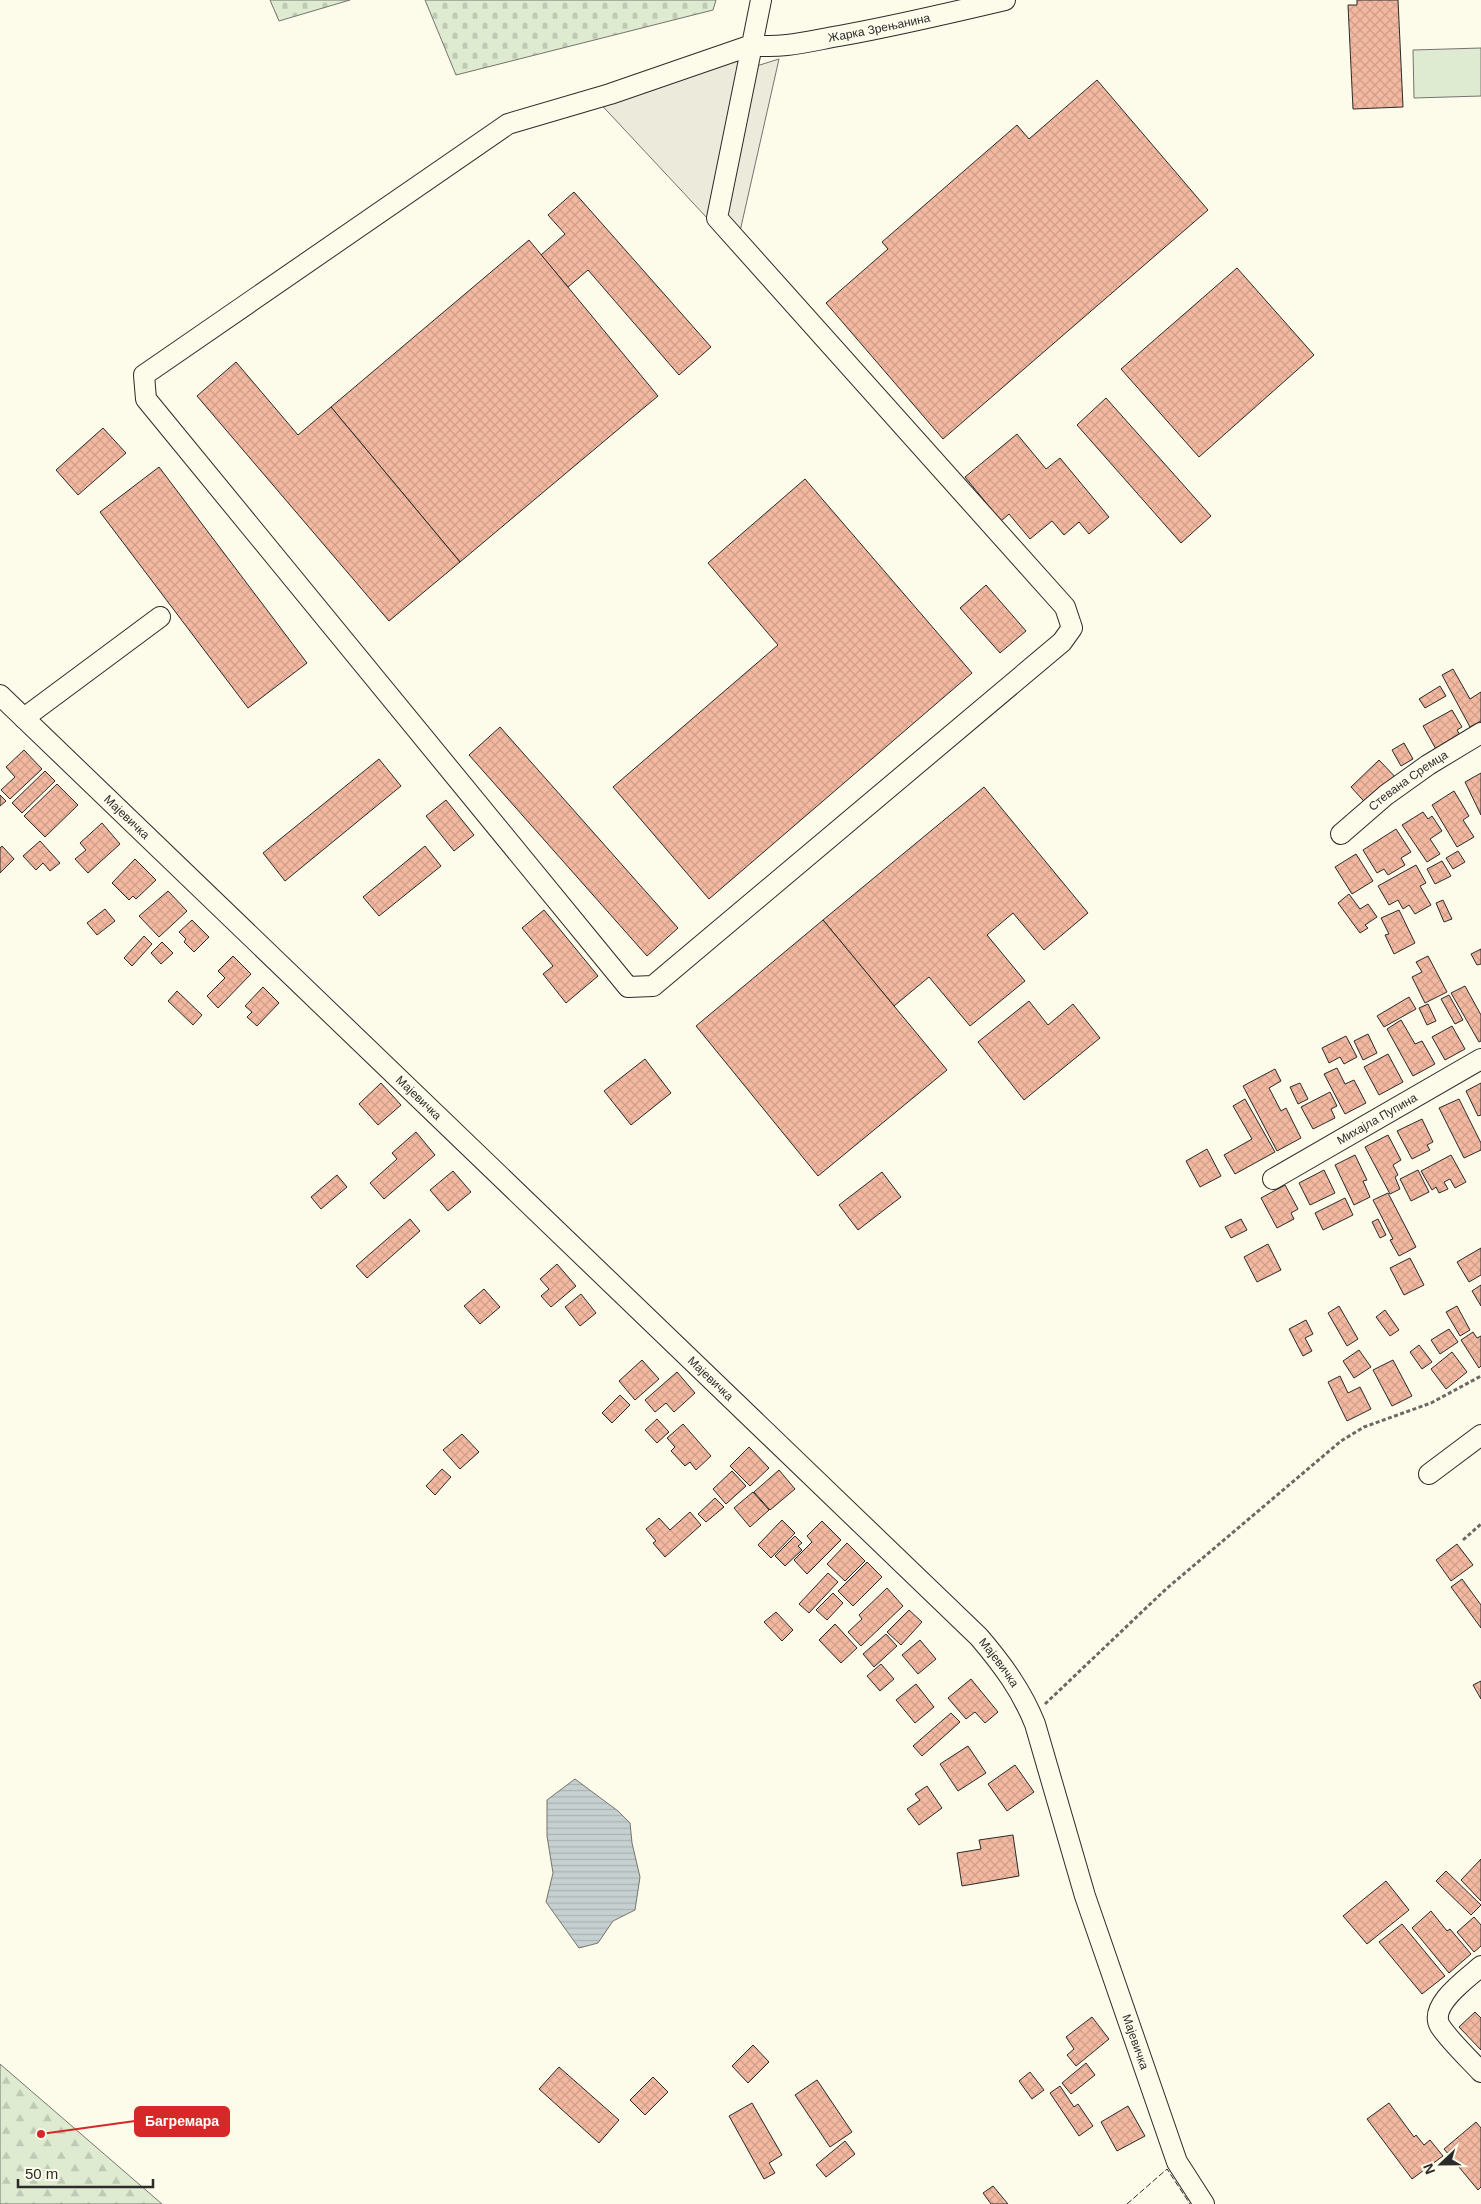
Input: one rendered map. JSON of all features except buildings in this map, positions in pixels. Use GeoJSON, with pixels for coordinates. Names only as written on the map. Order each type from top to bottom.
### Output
{"type":"FeatureCollection","features":[{"type":"Feature","properties":{"kind":"street"},"geometry":{"type":"LineString","coordinates":[[752,45],[610,94],[508,124],[144,374],[146,399],[628,987],[653,986],[1062,642],[1072,628],[1065,608],[717,218],[752,45],[761,0]]}},
{"type":"Feature","properties":{"kind":"street","name":"Жарка Зрењанина"},"geometry":{"type":"LineString","coordinates":[[752,45],[770,48],[787,46],[882,28],[1005,0]]}},
{"type":"Feature","properties":{"kind":"street"},"geometry":{"type":"LineString","coordinates":[[24,718],[160,617]]}},
{"type":"Feature","properties":{"kind":"street","name":"Мајевичка"},"geometry":{"type":"LineString","coordinates":[[0,695],[980,1637],[1013,1680],[1032,1716],[1085,1896],[1177,2162],[1204,2204]]}},
{"type":"Feature","properties":{"kind":"street","name":"Стевана Сремца"},"geometry":{"type":"LineString","coordinates":[[1340,834],[1386,795],[1428,765],[1481,733]]}},
{"type":"Feature","properties":{"kind":"street","name":"Михајла Пупина"},"geometry":{"type":"LineString","coordinates":[[1273,1179],[1481,1059]]}},
{"type":"Feature","properties":{"kind":"street"},"geometry":{"type":"LineString","coordinates":[[1429,1474],[1481,1435]]}},
{"type":"Feature","properties":{"kind":"street"},"geometry":{"type":"LineString","coordinates":[[1481,1966],[1450,1993],[1438,2014],[1439,2025],[1481,2072]]}},
{"type":"Feature","properties":{"kind":"path"},"geometry":{"type":"LineString","coordinates":[[1032,1716],[1166,1589],[1340,1441],[1364,1427],[1431,1403],[1481,1376]]}},
{"type":"Feature","properties":{"kind":"path"},"geometry":{"type":"LineString","coordinates":[[1463,1540],[1481,1524]]}},
{"type":"Feature","properties":{"kind":"green space"},"geometry":{"type":"Polygon","coordinates":[[[270,0],[350,0],[279,21],[270,0]]]}},
{"type":"Feature","properties":{"kind":"green space"},"geometry":{"type":"Polygon","coordinates":[[[425,0],[716,0],[713,10],[456,75],[425,0]]]}},
{"type":"Feature","properties":{"kind":"green space"},"geometry":{"type":"Polygon","coordinates":[[[1481,48],[1481,96],[1414,98],[1413,50],[1481,48]]]}},
{"type":"Feature","properties":{"kind":"green space"},"geometry":{"type":"Polygon","coordinates":[[[0,2064],[162,2204],[0,2204],[0,2064]]]}},
{"type":"Feature","properties":{"kind":"shaded area"},"geometry":{"type":"Polygon","coordinates":[[[730,51],[747,69],[779,59],[736,249],[595,98],[730,51]]]}},
{"type":"Feature","properties":{"kind":"shaded area"},"geometry":{"type":"Polygon","coordinates":[[[575,1779],[618,1811],[630,1823],[632,1843],[640,1877],[635,1910],[613,1921],[598,1943],[579,1948],[546,1902],[553,1873],[547,1836],[547,1800],[575,1779]]]}},
{"type":"Feature","properties":{"kind":"fence"},"geometry":{"type":"LineString","coordinates":[[1127,2204],[1167,2169],[1190,2204]]}},
{"type":"Feature","properties":{"kind":"place","name":"Багремара"},"geometry":{"type":"Point","coordinates":[41,2134]}}]}
